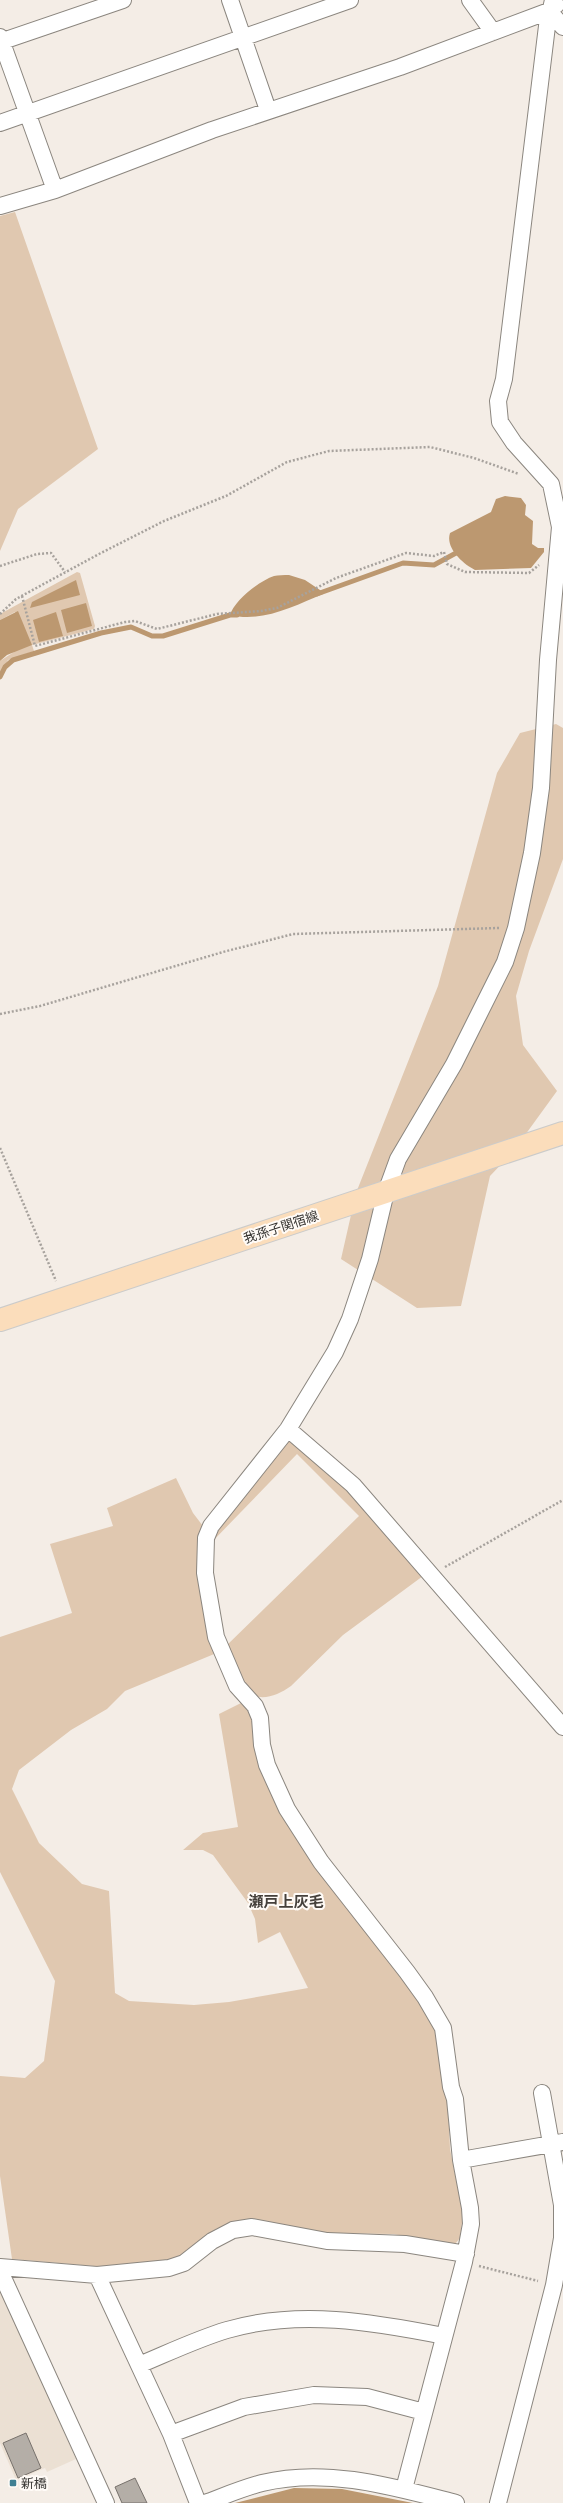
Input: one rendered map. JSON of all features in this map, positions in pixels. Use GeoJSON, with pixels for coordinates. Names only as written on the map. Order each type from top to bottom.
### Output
{"type":"FeatureCollection","features":[{"type":"Feature","properties":{"kind":"main road","name":"我孫子関宿線"},"geometry":{"type":"LineString","coordinates":[[0,1320],[563,1133]]}},
{"type":"Feature","properties":{"kind":"street"},"geometry":{"type":"LineString","coordinates":[[55,190],[26,114],[1,40],[123,0]]}},
{"type":"Feature","properties":{"kind":"street"},"geometry":{"type":"LineString","coordinates":[[230,0],[268,110]]}},
{"type":"Feature","properties":{"kind":"street"},"geometry":{"type":"LineString","coordinates":[[0,123],[244,39],[350,0]]}},
{"type":"Feature","properties":{"kind":"street"},"geometry":{"type":"LineString","coordinates":[[470,0],[493,32]]}},
{"type":"Feature","properties":{"kind":"street"},"geometry":{"type":"LineString","coordinates":[[0,206],[55,190],[268,110],[400,67],[493,32],[551,5],[563,2]]}},
{"type":"Feature","properties":{"kind":"street"},"geometry":{"type":"LineString","coordinates":[[551,5],[563,27]]}},
{"type":"Feature","properties":{"kind":"street"},"geometry":{"type":"LineString","coordinates":[[404,2489],[465,2258],[470,2216],[461,2160],[455,2099],[451,2087],[442,2028],[412,1978],[321,1862],[287,1809],[267,1764],[262,1745],[260,1718],[255,1706],[237,1686],[216,1637],[205,1573],[206,1538],[211,1526],[226,1505],[261,1464],[288,1429],[335,1352],[350,1319],[370,1259],[386,1192],[398,1159],[454,1064],[505,962],[516,928],[532,853],[541,788],[548,660],[558,565],[560,527],[555,497],[551,484],[514,443],[500,422],[498,401],[504,379],[551,5]]}},
{"type":"Feature","properties":{"kind":"street"},"geometry":{"type":"LineString","coordinates":[[288,1429],[353,1485],[563,1727]]}},
{"type":"Feature","properties":{"kind":"street"},"geometry":{"type":"LineString","coordinates":[[498,2503],[554,2285],[562,2238],[562,2205],[557,2143],[542,2093]]}},
{"type":"Feature","properties":{"kind":"street"},"geometry":{"type":"LineString","coordinates":[[461,2160],[557,2143]]}},
{"type":"Feature","properties":{"kind":"street"},"geometry":{"type":"LineString","coordinates":[[0,2267],[97,2275],[169,2268],[184,2262],[212,2241],[233,2230],[252,2227],[327,2241],[404,2244],[465,2258]]}},
{"type":"Feature","properties":{"kind":"street"},"geometry":{"type":"LineString","coordinates":[[0,2271],[106,2503]]}},
{"type":"Feature","properties":{"kind":"street"},"geometry":{"type":"LineString","coordinates":[[97,2275],[171,2434],[198,2503]]}},
{"type":"Feature","properties":{"kind":"street"},"geometry":{"type":"LineString","coordinates":[[138,2365],[227,2330],[266,2322],[337,2319],[381,2324],[444,2336]]}},
{"type":"Feature","properties":{"kind":"street"},"geometry":{"type":"LineString","coordinates":[[171,2434],[244,2407],[314,2394],[367,2397],[424,2412]]}},
{"type":"Feature","properties":{"kind":"street"},"geometry":{"type":"LineString","coordinates":[[205,2503],[262,2483],[308,2477],[379,2483],[456,2503]]}},
{"type":"Feature","properties":{"kind":"path"},"geometry":{"type":"LineString","coordinates":[[0,614],[22,596],[65,572],[164,521],[226,496],[287,462],[329,451],[430,447],[474,458],[520,474],[540,472]]}},
{"type":"Feature","properties":{"kind":"path"},"geometry":{"type":"LineString","coordinates":[[22,596],[35,646],[125,622],[135,621],[157,629],[217,614],[261,611],[277,608],[320,586],[406,553],[434,556],[444,552],[447,564],[465,572],[529,573],[543,563],[558,565]]}},
{"type":"Feature","properties":{"kind":"path"},"geometry":{"type":"LineString","coordinates":[[0,566],[37,554],[51,553],[65,572]]}},
{"type":"Feature","properties":{"kind":"path"},"geometry":{"type":"LineString","coordinates":[[0,1014],[40,1006],[223,952],[293,934],[516,928]]}},
{"type":"Feature","properties":{"kind":"path"},"geometry":{"type":"LineString","coordinates":[[0,1148],[64,1299]]}},
{"type":"Feature","properties":{"kind":"path"},"geometry":{"type":"LineString","coordinates":[[431,1575],[563,1500]]}},
{"type":"Feature","properties":{"kind":"path"},"geometry":{"type":"LineString","coordinates":[[465,2258],[554,2285]]}},
{"type":"Feature","properties":{"kind":"shaded area"},"geometry":{"type":"Polygon","coordinates":[[[15,212],[98,449],[18,509],[0,551],[0,216],[15,212]]]}},
{"type":"Feature","properties":{"kind":"shaded area"},"geometry":{"type":"Polygon","coordinates":[[[505,496],[521,498],[526,505],[525,515],[533,521],[532,544],[538,548],[544,548],[544,552],[531,568],[475,570],[465,564],[456,555],[450,544],[450,533],[491,512],[496,499],[505,496]]]}},
{"type":"Feature","properties":{"kind":"shaded area"},"geometry":{"type":"Polygon","coordinates":[[[77,572],[80,573],[95,626],[94,629],[32,645],[34,651],[8,660],[0,673],[0,661],[14,652],[15,612],[0,620],[0,614],[77,572]]]}},
{"type":"Feature","properties":{"kind":"shaded area"},"geometry":{"type":"Polygon","coordinates":[[[289,575],[305,580],[323,592],[323,594],[289,608],[266,615],[242,617],[230,615],[236,604],[261,582],[274,576],[289,575]]]}},
{"type":"Feature","properties":{"kind":"shaded area"},"geometry":{"type":"Polygon","coordinates":[[[76,580],[80,595],[30,608],[32,602],[76,580]]]}},
{"type":"Feature","properties":{"kind":"shaded area"},"geometry":{"type":"Polygon","coordinates":[[[86,603],[92,626],[67,633],[61,610],[86,603]]]}},
{"type":"Feature","properties":{"kind":"shaded area"},"geometry":{"type":"Polygon","coordinates":[[[18,611],[32,645],[7,655],[0,661],[0,620],[18,611]]]}},
{"type":"Feature","properties":{"kind":"shaded area"},"geometry":{"type":"Polygon","coordinates":[[[56,612],[63,636],[39,642],[33,620],[56,612]]]}},
{"type":"Feature","properties":{"kind":"shaded area"},"geometry":{"type":"Polygon","coordinates":[[[556,724],[563,728],[563,859],[529,951],[516,996],[523,1045],[557,1091],[512,1153],[490,1176],[461,1306],[417,1308],[341,1259],[356,1193],[438,986],[497,773],[520,733],[556,724]]]}},
{"type":"Feature","properties":{"kind":"shaded area"},"geometry":{"type":"Polygon","coordinates":[[[288,1436],[347,1486],[423,1576],[343,1635],[291,1686],[275,1695],[257,1697],[246,1692],[224,1648],[359,1516],[297,1454],[210,1544],[211,1536],[288,1436]]]}},
{"type":"Feature","properties":{"kind":"shaded area"},"geometry":{"type":"Polygon","coordinates":[[[176,1478],[193,1513],[206,1530],[219,1652],[125,1691],[107,1709],[71,1730],[19,1770],[12,1789],[39,1843],[82,1884],[109,1891],[115,1993],[129,2001],[194,2005],[229,2002],[308,1988],[280,1932],[258,1943],[255,1919],[248,1903],[213,1855],[203,1850],[183,1850],[203,1833],[238,1827],[219,1714],[243,1702],[252,1709],[269,1779],[433,2016],[447,2080],[450,2149],[463,2215],[460,2238],[455,2244],[393,2234],[323,2233],[241,2220],[216,2229],[185,2253],[169,2262],[105,2267],[12,2259],[0,2176],[0,2076],[25,2078],[44,2061],[55,1981],[0,1872],[0,1637],[72,1613],[50,1544],[113,1526],[107,1508],[176,1478]]]}},
{"type":"Feature","properties":{"kind":"shaded area"},"geometry":{"type":"Polygon","coordinates":[[[0,2288],[76,2459],[47,2472],[45,2468],[16,2480],[0,2443],[0,2288]]]}},
{"type":"Feature","properties":{"kind":"shaded area"},"geometry":{"type":"Polygon","coordinates":[[[294,2488],[342,2489],[413,2503],[235,2503],[294,2488]]]}},
{"type":"Feature","properties":{"kind":"building"},"geometry":{"type":"Polygon","coordinates":[[[26,2433],[41,2468],[18,2478],[3,2443],[26,2433]]]}},
{"type":"Feature","properties":{"kind":"building"},"geometry":{"type":"Polygon","coordinates":[[[135,2478],[147,2503],[122,2503],[115,2487],[135,2478]]]}},
{"type":"Feature","properties":{"kind":"waterway"},"geometry":{"type":"LineString","coordinates":[[317,594],[403,563],[434,565],[456,553],[462,553]]}},
{"type":"Feature","properties":{"kind":"waterway"},"geometry":{"type":"LineString","coordinates":[[0,677],[5,667],[13,660],[101,633],[131,627],[152,636],[163,636],[230,615],[237,615]]}},
{"type":"Feature","properties":{"kind":"place","name":"新橋"},"geometry":{"type":"Point","coordinates":[13,2483]}},
{"type":"Feature","properties":{"kind":"district","name":"瀬戸上灰毛"},"geometry":{"type":"Point","coordinates":[286,1902]}}]}
